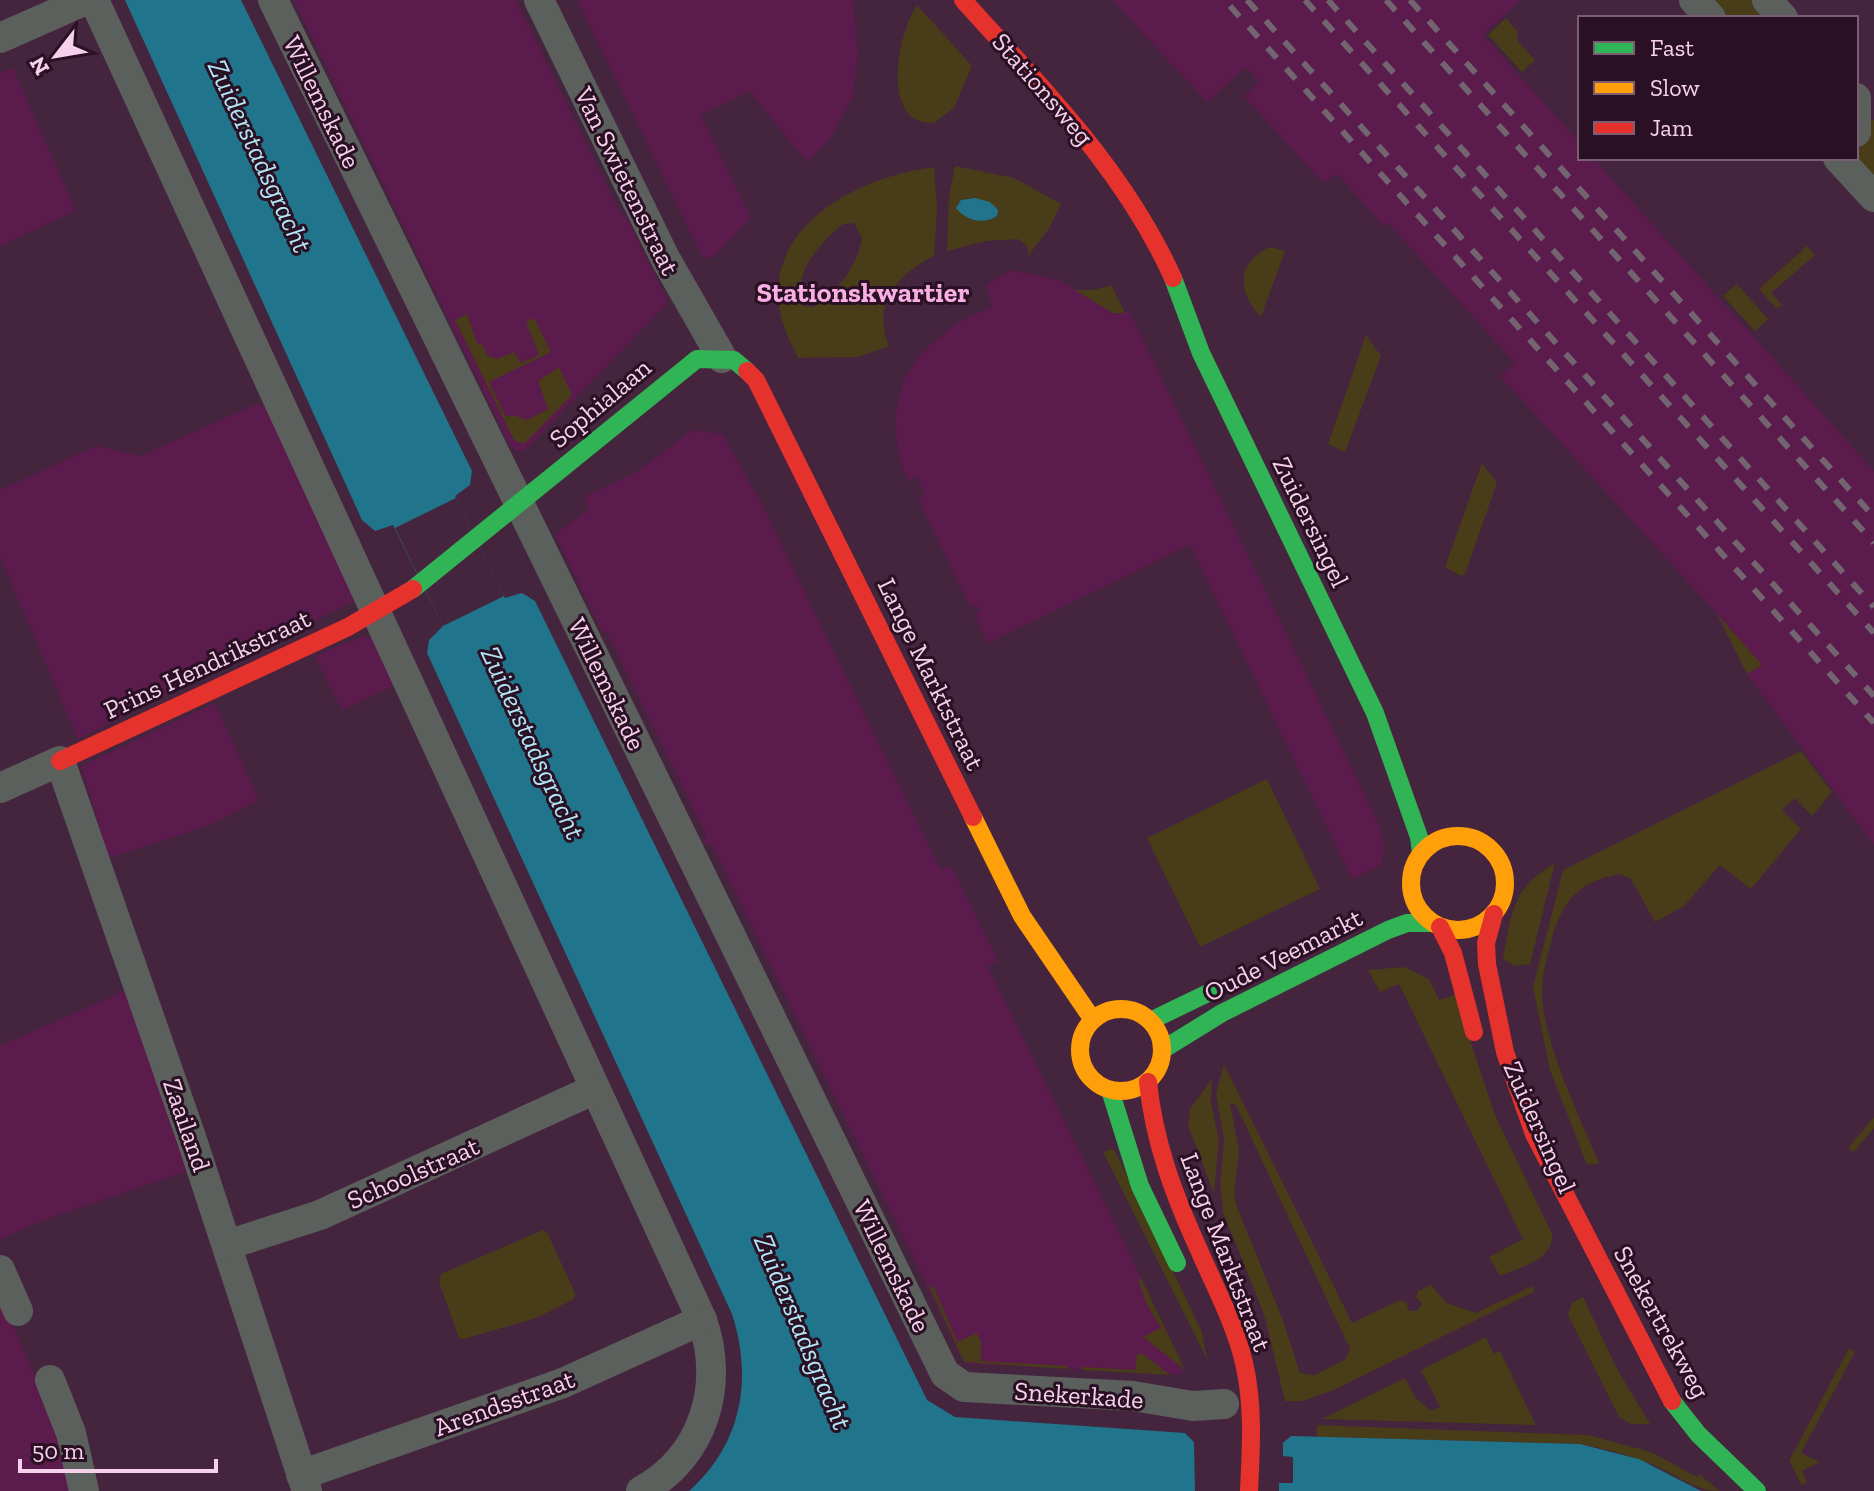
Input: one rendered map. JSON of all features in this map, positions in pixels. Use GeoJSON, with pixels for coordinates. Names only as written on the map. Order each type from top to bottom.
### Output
{"type":"FeatureCollection","features":[{"type":"Feature","properties":{"kind":"main road","name":"Stationsweg"},"geometry":{"type":"LineString","coordinates":[[963,0],[1112,169],[1132,202]]}},
{"type":"Feature","properties":{"kind":"main road","name":"Zuidersingel"},"geometry":{"type":"LineString","coordinates":[[1132,202],[1188,313],[1201,353]]}},
{"type":"Feature","properties":{"kind":"main road","name":"Zuidersingel"},"geometry":{"type":"LineString","coordinates":[[1130,237],[1201,353],[1375,713],[1419,837],[1421,853]]}},
{"type":"Feature","properties":{"kind":"main road","name":"Sophialaan"},"geometry":{"type":"LineString","coordinates":[[476,539],[682,369],[697,359],[722,358]]}},
{"type":"Feature","properties":{"kind":"main road","name":"Lange Marktstraat"},"geometry":{"type":"LineString","coordinates":[[722,358],[734,360],[756,380],[1022,916],[1093,1020]]}},
{"type":"Feature","properties":{"kind":"main road","name":"Prins Hendrikstraat"},"geometry":{"type":"LineString","coordinates":[[60,761],[375,612],[421,583],[476,539]]}},
{"type":"Feature","properties":{"kind":"main road","name":"Zuidersingel"},"geometry":{"type":"LineString","coordinates":[[1375,713],[1417,771]]}},
{"type":"Feature","properties":{"kind":"main road"},"geometry":{"type":"LineString","coordinates":[[1443,818],[1456,835]]}},
{"type":"Feature","properties":{"kind":"main road"},"geometry":{"type":"LineString","coordinates":[[1456,835],[1481,841],[1500,861],[1505,888],[1494,914],[1470,929],[1436,925],[1421,912],[1410,883],[1421,853],[1431,844],[1456,835]]}},
{"type":"Feature","properties":{"kind":"main road","name":"Oude Veemarkt"},"geometry":{"type":"LineString","coordinates":[[1397,901],[1410,883]]}},
{"type":"Feature","properties":{"kind":"main road","name":"Zuidersingel"},"geometry":{"type":"LineString","coordinates":[[1494,914],[1486,943],[1487,964],[1505,1052],[1530,1124],[1589,1246]]}},
{"type":"Feature","properties":{"kind":"main road","name":"Oude Veemarkt"},"geometry":{"type":"LineString","coordinates":[[1162,1050],[1222,1013],[1388,930],[1407,923],[1436,925]]}},
{"type":"Feature","properties":{"kind":"main road","name":"Zuidersingel"},"geometry":{"type":"LineString","coordinates":[[1436,925],[1453,953],[1478,1045]]}},
{"type":"Feature","properties":{"kind":"main road","name":"Oude Veemarkt"},"geometry":{"type":"LineString","coordinates":[[1150,1021],[1219,988]]}},
{"type":"Feature","properties":{"kind":"main road"},"geometry":{"type":"LineString","coordinates":[[1122,1009],[1137,1012],[1150,1021],[1159,1035],[1162,1050],[1158,1068],[1148,1082],[1123,1092],[1094,1082],[1083,1068],[1080,1051],[1083,1034],[1093,1020],[1106,1012],[1122,1009]]}},
{"type":"Feature","properties":{"kind":"main road","name":"Lange Marktstraat"},"geometry":{"type":"LineString","coordinates":[[1148,1082],[1154,1137],[1240,1349],[1249,1404],[1249,1487]]}},
{"type":"Feature","properties":{"kind":"main road","name":"Lange Marktstraat"},"geometry":{"type":"LineString","coordinates":[[1110,1090],[1140,1186],[1184,1279]]}},
{"type":"Feature","properties":{"kind":"main road","name":"Snekertrekweg"},"geometry":{"type":"LineString","coordinates":[[1589,1246],[1666,1393],[1698,1434],[1757,1491]]}},
{"type":"Feature","properties":{"kind":"street"},"geometry":{"type":"LineString","coordinates":[[0,38],[86,0]]}},
{"type":"Feature","properties":{"kind":"street"},"geometry":{"type":"LineString","coordinates":[[94,0],[702,1320],[713,1371],[702,1426],[676,1463],[641,1491]]}},
{"type":"Feature","properties":{"kind":"street","name":"Willemskade"},"geometry":{"type":"LineString","coordinates":[[273,0],[942,1368]]}},
{"type":"Feature","properties":{"kind":"street","name":"Van Swietenstraat"},"geometry":{"type":"LineString","coordinates":[[539,0],[665,258],[722,358]]}},
{"type":"Feature","properties":{"kind":"street"},"geometry":{"type":"LineString","coordinates":[[1694,0],[1709,16]]}},
{"type":"Feature","properties":{"kind":"street"},"geometry":{"type":"LineString","coordinates":[[1767,0],[1781,16]]}},
{"type":"Feature","properties":{"kind":"street"},"geometry":{"type":"LineString","coordinates":[[1841,160],[1874,197]]}},
{"type":"Feature","properties":{"kind":"street"},"geometry":{"type":"LineString","coordinates":[[0,788],[60,761]]}},
{"type":"Feature","properties":{"kind":"street","name":"Zaailand"},"geometry":{"type":"LineString","coordinates":[[60,761],[227,1245],[304,1483]]}},
{"type":"Feature","properties":{"kind":"street","name":"Schoolstraat"},"geometry":{"type":"LineString","coordinates":[[227,1245],[320,1215],[595,1089]]}},
{"type":"Feature","properties":{"kind":"street"},"geometry":{"type":"LineString","coordinates":[[0,1270],[18,1311]]}},
{"type":"Feature","properties":{"kind":"street","name":"Arendsstraat"},"geometry":{"type":"LineString","coordinates":[[304,1483],[563,1383],[702,1320]]}},
{"type":"Feature","properties":{"kind":"street","name":"Snekerkade"},"geometry":{"type":"LineString","coordinates":[[942,1368],[951,1381],[964,1387],[1133,1396],[1193,1406],[1224,1406]]}},
{"type":"Feature","properties":{"kind":"street"},"geometry":{"type":"LineString","coordinates":[[50,1380],[71,1433],[84,1491]]}},
{"type":"Feature","properties":{"kind":"shaded area"},"geometry":{"type":"Polygon","coordinates":[[[294,0],[516,0],[621,215],[625,214],[666,298],[666,305],[524,451],[515,451],[509,444],[294,0]]]}},
{"type":"Feature","properties":{"kind":"shaded area"},"geometry":{"type":"Polygon","coordinates":[[[577,0],[853,0],[858,54],[853,96],[831,138],[807,162],[749,91],[701,115],[751,218],[713,257],[703,258],[577,0]]]}},
{"type":"Feature","properties":{"kind":"shaded area"},"geometry":{"type":"Polygon","coordinates":[[[1112,0],[1521,0],[1483,35],[1578,141],[1578,160],[1595,160],[1874,471],[1874,845],[1747,674],[1717,614],[1500,376],[1515,363],[1388,223],[1384,226],[1337,174],[1323,183],[1311,170],[1244,96],[1259,82],[1246,67],[1207,102],[1112,0]]]}},
{"type":"Feature","properties":{"kind":"shaded area"},"geometry":{"type":"Polygon","coordinates":[[[1711,0],[1756,0],[1766,16],[1725,16],[1711,0]]]}},
{"type":"Feature","properties":{"kind":"shaded area"},"geometry":{"type":"Polygon","coordinates":[[[917,5],[972,66],[954,108],[934,123],[917,120],[905,110],[899,94],[898,75],[904,35],[917,5]]]}},
{"type":"Feature","properties":{"kind":"shaded area"},"geometry":{"type":"Polygon","coordinates":[[[1506,18],[1518,32],[1517,40],[1535,60],[1522,72],[1488,35],[1506,18]]]}},
{"type":"Feature","properties":{"kind":"shaded area"},"geometry":{"type":"Polygon","coordinates":[[[13,68],[76,211],[0,246],[0,73],[13,68]]]}},
{"type":"Feature","properties":{"kind":"shaded area"},"geometry":{"type":"Polygon","coordinates":[[[1866,120],[1874,120],[1874,179],[1858,160],[1866,120]]]}},
{"type":"Feature","properties":{"kind":"shaded area"},"geometry":{"type":"Polygon","coordinates":[[[955,166],[1014,178],[1061,204],[1048,230],[1028,256],[1028,247],[1018,239],[986,241],[947,251],[949,197],[955,166]],[[968,198],[957,203],[971,219],[993,219],[990,202],[968,198]]]}},
{"type":"Feature","properties":{"kind":"shaded area"},"geometry":{"type":"Polygon","coordinates":[[[934,167],[937,209],[934,256],[909,272],[891,293],[884,317],[889,346],[858,357],[798,358],[787,335],[778,302],[782,266],[793,242],[810,221],[832,204],[882,179],[934,167]],[[854,223],[843,224],[825,240],[810,260],[801,281],[802,305],[813,307],[838,286],[856,259],[862,238],[854,223]]]}},
{"type":"Feature","properties":{"kind":"shaded area"},"geometry":{"type":"Polygon","coordinates":[[[1807,246],[1815,255],[1771,293],[1783,306],[1776,308],[1759,289],[1807,246]]]}},
{"type":"Feature","properties":{"kind":"shaded area"},"geometry":{"type":"Polygon","coordinates":[[[1270,247],[1285,251],[1261,317],[1247,297],[1244,278],[1251,261],[1270,247]]]}},
{"type":"Feature","properties":{"kind":"shaded area"},"geometry":{"type":"Polygon","coordinates":[[[1011,270],[1059,280],[1115,314],[1129,311],[1379,824],[1384,847],[1381,865],[1352,879],[1190,545],[988,643],[974,614],[980,611],[977,605],[971,608],[918,500],[925,495],[917,477],[909,481],[903,470],[895,417],[904,380],[920,354],[957,323],[992,307],[986,285],[1011,270]]]}},
{"type":"Feature","properties":{"kind":"shaded area"},"geometry":{"type":"Polygon","coordinates":[[[1737,284],[1768,319],[1755,331],[1723,296],[1737,284]]]}},
{"type":"Feature","properties":{"kind":"shaded area"},"geometry":{"type":"Polygon","coordinates":[[[1111,285],[1125,313],[1113,313],[1075,290],[1094,290],[1111,285]]]}},
{"type":"Feature","properties":{"kind":"shaded area"},"geometry":{"type":"Polygon","coordinates":[[[467,314],[478,345],[481,343],[488,356],[498,359],[514,352],[521,363],[539,355],[526,322],[534,318],[551,352],[489,382],[506,417],[513,415],[527,420],[548,409],[538,381],[559,367],[572,395],[524,444],[514,440],[455,320],[467,314]]]}},
{"type":"Feature","properties":{"kind":"shaded area"},"geometry":{"type":"Polygon","coordinates":[[[1366,335],[1381,356],[1345,452],[1328,444],[1366,335]]]}},
{"type":"Feature","properties":{"kind":"shaded area"},"geometry":{"type":"Polygon","coordinates":[[[259,403],[261,407],[266,405],[358,599],[78,739],[0,557],[0,490],[96,446],[140,456],[259,403]]]}},
{"type":"Feature","properties":{"kind":"shaded area"},"geometry":{"type":"Polygon","coordinates":[[[692,430],[723,434],[762,505],[941,870],[951,866],[998,961],[988,967],[1132,1258],[1183,1374],[968,1364],[962,1358],[712,845],[703,843],[706,835],[607,632],[603,633],[555,535],[589,509],[584,497],[638,471],[692,430]]]}},
{"type":"Feature","properties":{"kind":"shaded area"},"geometry":{"type":"Polygon","coordinates":[[[1482,463],[1497,483],[1465,574],[1461,576],[1445,567],[1482,463]]]}},
{"type":"Feature","properties":{"kind":"shaded area"},"geometry":{"type":"Polygon","coordinates":[[[1717,614],[1762,665],[1747,674],[1717,614]]]}},
{"type":"Feature","properties":{"kind":"shaded area"},"geometry":{"type":"Polygon","coordinates":[[[363,636],[374,639],[399,683],[342,710],[315,656],[363,636]]]}},
{"type":"Feature","properties":{"kind":"shaded area"},"geometry":{"type":"Polygon","coordinates":[[[215,703],[259,800],[210,825],[109,858],[81,766],[215,703]]]}},
{"type":"Feature","properties":{"kind":"shaded area"},"geometry":{"type":"Polygon","coordinates":[[[1801,751],[1832,792],[1812,816],[1795,798],[1782,810],[1801,829],[1751,889],[1720,865],[1684,906],[1655,922],[1631,879],[1620,874],[1595,881],[1576,893],[1557,922],[1543,980],[1544,1014],[1556,1058],[1599,1163],[1587,1165],[1550,1070],[1533,987],[1563,870],[1801,751]]]}},
{"type":"Feature","properties":{"kind":"shaded area"},"geometry":{"type":"Polygon","coordinates":[[[1267,779],[1320,889],[1200,947],[1147,838],[1267,779]]]}},
{"type":"Feature","properties":{"kind":"shaded area"},"geometry":{"type":"Polygon","coordinates":[[[1555,863],[1530,964],[1515,966],[1503,959],[1516,903],[1530,882],[1555,863]]]}},
{"type":"Feature","properties":{"kind":"shaded area"},"geometry":{"type":"Polygon","coordinates":[[[1404,967],[1429,979],[1439,1000],[1455,995],[1495,1115],[1552,1234],[1548,1250],[1542,1256],[1500,1276],[1489,1257],[1523,1239],[1399,984],[1380,992],[1368,970],[1404,967]]]}},
{"type":"Feature","properties":{"kind":"shaded area"},"geometry":{"type":"Polygon","coordinates":[[[131,988],[194,1169],[33,1224],[0,1240],[0,1046],[131,988]]]}},
{"type":"Feature","properties":{"kind":"shaded area"},"geometry":{"type":"Polygon","coordinates":[[[1224,1064],[1352,1323],[1400,1300],[1406,1302],[1409,1311],[1417,1311],[1422,1304],[1416,1297],[1418,1291],[1431,1285],[1446,1303],[1476,1313],[1532,1286],[1535,1291],[1336,1389],[1303,1401],[1285,1401],[1264,1314],[1223,1212],[1220,1183],[1224,1141],[1216,1094],[1224,1064]],[[1230,1103],[1239,1151],[1234,1194],[1237,1207],[1282,1318],[1300,1373],[1315,1375],[1346,1359],[1350,1349],[1236,1105],[1230,1103]]]}},
{"type":"Feature","properties":{"kind":"shaded area"},"geometry":{"type":"Polygon","coordinates":[[[1212,1079],[1211,1102],[1219,1141],[1214,1193],[1188,1126],[1190,1109],[1212,1079]]]}},
{"type":"Feature","properties":{"kind":"shaded area"},"geometry":{"type":"Polygon","coordinates":[[[1874,1117],[1874,1128],[1853,1153],[1848,1148],[1874,1117]]]}},
{"type":"Feature","properties":{"kind":"shaded area"},"geometry":{"type":"Polygon","coordinates":[[[1114,1149],[1201,1330],[1208,1361],[1103,1152],[1114,1149]]]}},
{"type":"Feature","properties":{"kind":"shaded area"},"geometry":{"type":"Polygon","coordinates":[[[543,1230],[547,1232],[575,1293],[574,1299],[536,1318],[459,1338],[439,1282],[441,1274],[543,1230]]]}},
{"type":"Feature","properties":{"kind":"shaded area"},"geometry":{"type":"Polygon","coordinates":[[[921,1269],[930,1287],[934,1287],[957,1342],[977,1333],[981,1342],[981,1361],[1067,1366],[1067,1369],[964,1362],[921,1269]]]}},
{"type":"Feature","properties":{"kind":"shaded area"},"geometry":{"type":"Polygon","coordinates":[[[1141,1278],[1185,1370],[1143,1337],[1161,1328],[1147,1305],[1138,1280],[1141,1278]]]}},
{"type":"Feature","properties":{"kind":"shaded area"},"geometry":{"type":"Polygon","coordinates":[[[0,1297],[51,1412],[71,1491],[0,1491],[0,1297]]]}},
{"type":"Feature","properties":{"kind":"shaded area"},"geometry":{"type":"Polygon","coordinates":[[[1583,1297],[1617,1369],[1650,1424],[1631,1424],[1619,1417],[1568,1315],[1572,1303],[1583,1297]]]}},
{"type":"Feature","properties":{"kind":"shaded area"},"geometry":{"type":"Polygon","coordinates":[[[1486,1337],[1494,1354],[1500,1351],[1536,1425],[1322,1419],[1405,1378],[1415,1397],[1431,1411],[1440,1407],[1421,1370],[1486,1337]]]}},
{"type":"Feature","properties":{"kind":"shaded area"},"geometry":{"type":"Polygon","coordinates":[[[1849,1348],[1855,1352],[1801,1453],[1819,1462],[1802,1471],[1807,1482],[1802,1485],[1789,1461],[1849,1348]]]}},
{"type":"Feature","properties":{"kind":"shaded area"},"geometry":{"type":"Polygon","coordinates":[[[1137,1354],[1143,1354],[1170,1375],[1082,1370],[1082,1367],[1135,1370],[1137,1354]]]}},
{"type":"Feature","properties":{"kind":"shaded area"},"geometry":{"type":"Polygon","coordinates":[[[1317,1425],[1588,1435],[1651,1452],[1697,1477],[1699,1474],[1720,1491],[1696,1486],[1629,1456],[1580,1444],[1317,1437],[1317,1425]]]}},
{"type":"Feature","properties":{"kind":"water","name":"Zuiderstadsgracht"},"geometry":{"type":"Polygon","coordinates":[[[125,0],[241,0],[472,471],[470,485],[455,496],[505,598],[522,593],[535,601],[927,1400],[955,1417],[1185,1433],[1194,1442],[1195,1491],[689,1491],[721,1453],[738,1409],[742,1362],[732,1314],[427,653],[429,640],[443,626],[393,525],[375,531],[362,520],[125,0]]]}},
{"type":"Feature","properties":{"kind":"water"},"geometry":{"type":"Polygon","coordinates":[[[975,198],[990,202],[998,210],[997,216],[975,220],[956,208],[961,200],[975,198]]]}},
{"type":"Feature","properties":{"kind":"water"},"geometry":{"type":"Polygon","coordinates":[[[1291,1436],[1580,1444],[1639,1459],[1701,1491],[1279,1491],[1279,1483],[1293,1483],[1293,1457],[1283,1456],[1283,1443],[1291,1436]]]}},
{"type":"Feature","properties":{"kind":"pier"},"geometry":{"type":"Polygon","coordinates":[[[456,498],[504,596],[443,626],[395,528],[456,498]]]}},
{"type":"Feature","properties":{"kind":"railway"},"geometry":{"type":"LineString","coordinates":[[1247,0],[1874,696]]}},
{"type":"Feature","properties":{"kind":"railway"},"geometry":{"type":"LineString","coordinates":[[1305,0],[1874,633]]}},
{"type":"Feature","properties":{"kind":"railway"},"geometry":{"type":"LineString","coordinates":[[1328,0],[1874,607]]}},
{"type":"Feature","properties":{"kind":"railway"},"geometry":{"type":"LineString","coordinates":[[1386,0],[1874,543]]}},
{"type":"Feature","properties":{"kind":"railway"},"geometry":{"type":"LineString","coordinates":[[1410,0],[1874,517]]}},
{"type":"Feature","properties":{"kind":"railway"},"geometry":{"type":"LineString","coordinates":[[1230,6],[1874,723]]}},
{"type":"Feature","properties":{"kind":"traffic: fast"},"geometry":{"type":"LineString","coordinates":[[1173,278],[1201,353],[1375,713],[1419,837],[1421,853]]}},
{"type":"Feature","properties":{"kind":"traffic: fast"},"geometry":{"type":"LineString","coordinates":[[413,589],[697,359],[734,360],[747,371]]}},
{"type":"Feature","properties":{"kind":"traffic: fast"},"geometry":{"type":"LineString","coordinates":[[1162,1050],[1222,1013],[1388,930],[1407,923],[1433,923]]}},
{"type":"Feature","properties":{"kind":"traffic: fast"},"geometry":{"type":"LineString","coordinates":[[1150,1021],[1208,993]]}},
{"type":"Feature","properties":{"kind":"traffic: fast"},"geometry":{"type":"LineString","coordinates":[[1110,1090],[1140,1186],[1177,1263]]}},
{"type":"Feature","properties":{"kind":"traffic: fast"},"geometry":{"type":"LineString","coordinates":[[1672,1401],[1698,1434],[1757,1491]]}},
{"type":"Feature","properties":{"kind":"traffic: slow"},"geometry":{"type":"LineString","coordinates":[[973,817],[1022,916],[1093,1020]]}},
{"type":"Feature","properties":{"kind":"traffic: slow"},"geometry":{"type":"LineString","coordinates":[[1458,836],[1476,839],[1491,850],[1502,865],[1505,883],[1502,901],[1491,916],[1476,927],[1458,930],[1440,927],[1425,916],[1414,901],[1411,883],[1414,865],[1425,850],[1440,839],[1458,836]]}},
{"type":"Feature","properties":{"kind":"traffic: slow"},"geometry":{"type":"LineString","coordinates":[[1121,1009],[1137,1012],[1150,1021],[1159,1034],[1162,1050],[1159,1066],[1150,1079],[1137,1088],[1121,1091],[1105,1088],[1092,1079],[1083,1066],[1080,1050],[1083,1034],[1092,1021],[1105,1012],[1121,1009]]}},
{"type":"Feature","properties":{"kind":"traffic: jam"},"geometry":{"type":"LineString","coordinates":[[963,0],[1106,165],[1153,238],[1173,278]]}},
{"type":"Feature","properties":{"kind":"traffic: jam"},"geometry":{"type":"LineString","coordinates":[[747,371],[756,380],[973,817]]}},
{"type":"Feature","properties":{"kind":"traffic: jam"},"geometry":{"type":"LineString","coordinates":[[60,761],[348,627],[413,589]]}},
{"type":"Feature","properties":{"kind":"traffic: jam"},"geometry":{"type":"LineString","coordinates":[[1494,914],[1486,943],[1487,964],[1505,1052],[1534,1134],[1672,1401]]}},
{"type":"Feature","properties":{"kind":"traffic: jam"},"geometry":{"type":"LineString","coordinates":[[1440,927],[1453,953],[1474,1032]]}},
{"type":"Feature","properties":{"kind":"traffic: jam"},"geometry":{"type":"LineString","coordinates":[[1148,1082],[1166,1168],[1230,1320],[1244,1363],[1251,1411],[1249,1491]]}},
{"type":"Feature","properties":{"kind":"district","name":"Stationskwartier"},"geometry":{"type":"Point","coordinates":[863,292]}}]}
